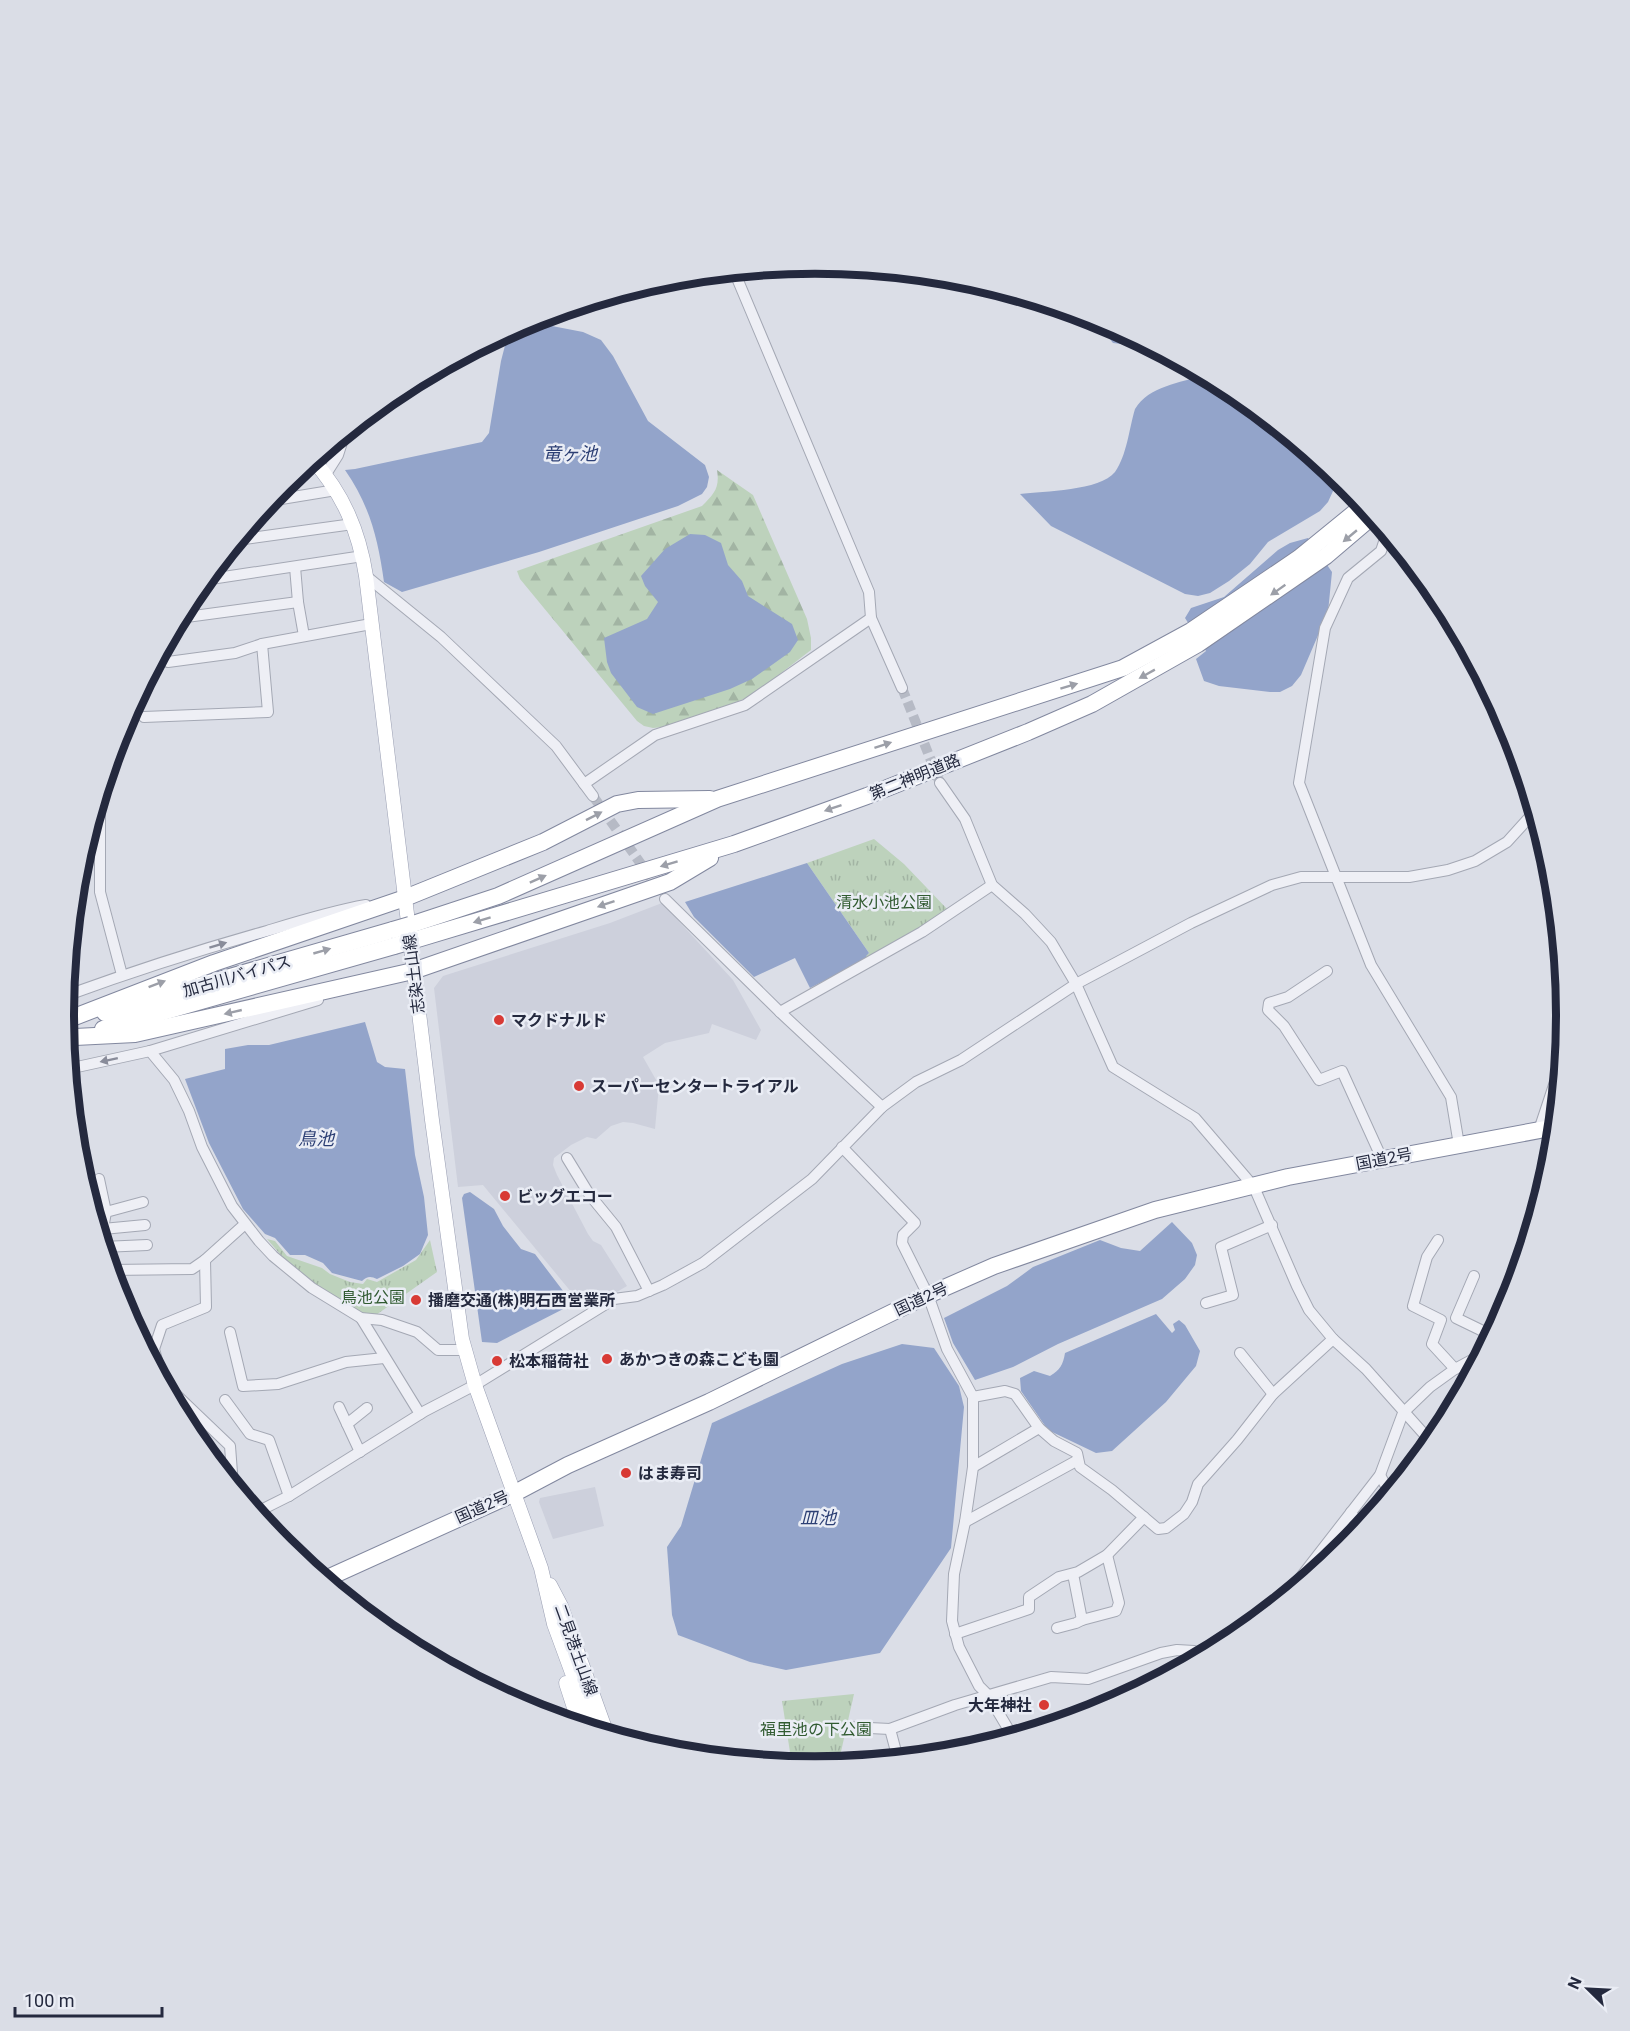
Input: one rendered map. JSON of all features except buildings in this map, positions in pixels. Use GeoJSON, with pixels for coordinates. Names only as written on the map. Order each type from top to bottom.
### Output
{"type":"FeatureCollection","features":[{"type":"Feature","properties":{"kind":"highway","name":"第二神明道路"},"geometry":{"type":"LineString","coordinates":[[1322,550],[1357,511]]}},
{"type":"Feature","properties":{"kind":"highway","name":"第二神明道路"},"geometry":{"type":"LineString","coordinates":[[417,931],[735,844],[867,796],[1028,732],[1092,704],[1194,638],[1366,521]]}},
{"type":"Feature","properties":{"kind":"highway","name":"第二神明道路"},"geometry":{"type":"LineString","coordinates":[[417,931],[717,799],[1100,676],[1194,638]]}},
{"type":"Feature","properties":{"kind":"highway"},"geometry":{"type":"LineString","coordinates":[[74,1028],[214,963],[405,898],[543,842],[617,804],[638,800],[717,799]]}},
{"type":"Feature","properties":{"kind":"highway"},"geometry":{"type":"LineString","coordinates":[[74,1031],[135,1034],[413,971],[670,882],[735,844]]}},
{"type":"Feature","properties":{"kind":"highway","name":"加古川バイパス"},"geometry":{"type":"LineString","coordinates":[[74,1029],[417,931]]}},
{"type":"Feature","properties":{"kind":"highway","name":"国道2号"},"geometry":{"type":"LineString","coordinates":[[330,1577],[515,1493],[568,1465],[709,1402],[928,1295],[994,1266],[1155,1210],[1288,1177],[1547,1129]]}},
{"type":"Feature","properties":{"kind":"main road","name":"志染土山線"},"geometry":{"type":"LineString","coordinates":[[318,465],[336,490],[353,524],[363,556],[432,1120],[465,1350],[475,1385],[515,1493]]}},
{"type":"Feature","properties":{"kind":"main road","name":"二見港土山線"},"geometry":{"type":"LineString","coordinates":[[515,1493],[541,1568],[554,1624],[556,1653],[579,1719]]}},
{"type":"Feature","properties":{"kind":"main road","name":"二見港土山線"},"geometry":{"type":"LineString","coordinates":[[541,1568],[561,1606],[604,1726]]}},
{"type":"Feature","properties":{"kind":"main road"},"geometry":{"type":"LineString","coordinates":[[561,1606],[585,1650],[615,1730]]}},
{"type":"Feature","properties":{"kind":"street"},"geometry":{"type":"LineString","coordinates":[[737,278],[869,592],[871,618],[902,688]]}},
{"type":"Feature","properties":{"kind":"street"},"geometry":{"type":"LineString","coordinates":[[326,474],[341,446]]}},
{"type":"Feature","properties":{"kind":"street"},"geometry":{"type":"LineString","coordinates":[[284,499],[336,490]]}},
{"type":"Feature","properties":{"kind":"street"},"geometry":{"type":"LineString","coordinates":[[248,538],[353,524]]}},
{"type":"Feature","properties":{"kind":"street"},"geometry":{"type":"LineString","coordinates":[[1384,542],[1381,551],[1348,578],[1325,628],[1299,783],[1371,965],[1451,1097],[1459,1145]]}},
{"type":"Feature","properties":{"kind":"street"},"geometry":{"type":"LineString","coordinates":[[217,578],[363,556]]}},
{"type":"Feature","properties":{"kind":"street"},"geometry":{"type":"LineString","coordinates":[[296,567],[298,602],[304,636]]}},
{"type":"Feature","properties":{"kind":"street"},"geometry":{"type":"LineString","coordinates":[[366,576],[441,637],[548,738],[593,796]]}},
{"type":"Feature","properties":{"kind":"street"},"geometry":{"type":"LineString","coordinates":[[190,616],[298,602]]}},
{"type":"Feature","properties":{"kind":"street"},"geometry":{"type":"LineString","coordinates":[[584,784],[655,735],[745,705],[871,618]]}},
{"type":"Feature","properties":{"kind":"street"},"geometry":{"type":"LineString","coordinates":[[165,660],[168,662],[235,653],[262,644],[371,624]]}},
{"type":"Feature","properties":{"kind":"street"},"geometry":{"type":"LineString","coordinates":[[144,717],[268,712],[262,644]]}},
{"type":"Feature","properties":{"kind":"street"},"geometry":{"type":"LineString","coordinates":[[940,783],[965,819],[992,885],[1025,914],[1051,942],[1076,984],[1113,1067],[1195,1118],[1254,1186],[1309,1310],[1333,1339],[1366,1369],[1425,1436]]}},
{"type":"Feature","properties":{"kind":"street"},"geometry":{"type":"LineString","coordinates":[[263,1509],[289,1496],[420,1414],[475,1385],[614,1299],[637,1296],[703,1263],[812,1179],[882,1107],[916,1082],[961,1060],[1076,984],[1191,923],[1272,885],[1301,877],[1409,878],[1448,870],[1475,861],[1506,842],[1529,817]]}},
{"type":"Feature","properties":{"kind":"street"},"geometry":{"type":"LineString","coordinates":[[98,827],[100,892],[122,975]]}},
{"type":"Feature","properties":{"kind":"street"},"geometry":{"type":"LineString","coordinates":[[95,840],[100,840]]}},
{"type":"Feature","properties":{"kind":"street"},"geometry":{"type":"LineString","coordinates":[[780,1012],[922,932],[992,885]]}},
{"type":"Feature","properties":{"kind":"street"},"geometry":{"type":"LineString","coordinates":[[74,993],[227,942],[345,908],[405,898]]}},
{"type":"Feature","properties":{"kind":"street"},"geometry":{"type":"LineString","coordinates":[[665,898],[780,1012],[882,1107]]}},
{"type":"Feature","properties":{"kind":"street"},"geometry":{"type":"LineString","coordinates":[[75,1067],[150,1051],[413,971]]}},
{"type":"Feature","properties":{"kind":"street"},"geometry":{"type":"LineString","coordinates":[[1327,972],[1288,997],[1269,1003],[1268,1010],[1284,1026],[1319,1080],[1342,1071],[1382,1159]]}},
{"type":"Feature","properties":{"kind":"street"},"geometry":{"type":"LineString","coordinates":[[150,1051],[174,1080],[189,1111],[202,1147],[232,1206],[273,1256],[312,1288],[361,1317],[382,1320],[417,1332],[438,1350],[465,1350]]}},
{"type":"Feature","properties":{"kind":"street"},"geometry":{"type":"LineString","coordinates":[[1539,1130],[1552,1090]]}},
{"type":"Feature","properties":{"kind":"street"},"geometry":{"type":"LineString","coordinates":[[842,1147],[915,1223],[903,1235],[902,1243],[928,1295],[947,1349],[973,1397],[973,1467],[954,1574],[952,1621],[959,1647],[979,1686],[988,1695],[1010,1731]]}},
{"type":"Feature","properties":{"kind":"street"},"geometry":{"type":"LineString","coordinates":[[567,1158],[589,1194],[616,1227],[649,1291]]}},
{"type":"Feature","properties":{"kind":"street"},"geometry":{"type":"LineString","coordinates":[[99,1179],[106,1212],[104,1223]]}},
{"type":"Feature","properties":{"kind":"street"},"geometry":{"type":"LineString","coordinates":[[106,1212],[143,1202]]}},
{"type":"Feature","properties":{"kind":"street"},"geometry":{"type":"LineString","coordinates":[[119,1270],[192,1269],[245,1224]]}},
{"type":"Feature","properties":{"kind":"street"},"geometry":{"type":"LineString","coordinates":[[107,1233],[145,1225]]}},
{"type":"Feature","properties":{"kind":"street"},"geometry":{"type":"LineString","coordinates":[[1206,1303],[1234,1300],[1221,1247],[1272,1225]]}},
{"type":"Feature","properties":{"kind":"street"},"geometry":{"type":"LineString","coordinates":[[1438,1240],[1427,1257],[1413,1306],[1440,1320],[1432,1344],[1455,1369]]}},
{"type":"Feature","properties":{"kind":"street"},"geometry":{"type":"LineString","coordinates":[[111,1247],[147,1245]]}},
{"type":"Feature","properties":{"kind":"street"},"geometry":{"type":"LineString","coordinates":[[155,1352],[162,1325],[206,1307],[204,1260]]}},
{"type":"Feature","properties":{"kind":"street"},"geometry":{"type":"LineString","coordinates":[[1474,1276],[1456,1318],[1485,1332]]}},
{"type":"Feature","properties":{"kind":"street"},"geometry":{"type":"LineString","coordinates":[[361,1317],[420,1414]]}},
{"type":"Feature","properties":{"kind":"street"},"geometry":{"type":"LineString","coordinates":[[230,1332],[243,1386],[278,1384],[346,1362],[384,1358]]}},
{"type":"Feature","properties":{"kind":"street"},"geometry":{"type":"LineString","coordinates":[[973,1397],[1005,1390],[1015,1394],[1039,1428],[1054,1441],[1077,1453],[1080,1467],[1112,1490],[1158,1529],[1166,1528],[1184,1514],[1192,1502],[1198,1484],[1273,1394],[1333,1339]]}},
{"type":"Feature","properties":{"kind":"street"},"geometry":{"type":"LineString","coordinates":[[1240,1353],[1273,1394]]}},
{"type":"Feature","properties":{"kind":"street"},"geometry":{"type":"LineString","coordinates":[[1303,1573],[1380,1475],[1403,1413],[1430,1387],[1471,1360]]}},
{"type":"Feature","properties":{"kind":"street"},"geometry":{"type":"LineString","coordinates":[[181,1399],[230,1446],[232,1473]]}},
{"type":"Feature","properties":{"kind":"street"},"geometry":{"type":"LineString","coordinates":[[225,1400],[250,1434],[269,1440],[289,1496]]}},
{"type":"Feature","properties":{"kind":"street"},"geometry":{"type":"LineString","coordinates":[[339,1407],[360,1452]]}},
{"type":"Feature","properties":{"kind":"street"},"geometry":{"type":"LineString","coordinates":[[347,1424],[367,1408]]}},
{"type":"Feature","properties":{"kind":"street"},"geometry":{"type":"LineString","coordinates":[[973,1467],[1039,1428]]}},
{"type":"Feature","properties":{"kind":"street"},"geometry":{"type":"LineString","coordinates":[[965,1522],[1078,1460]]}},
{"type":"Feature","properties":{"kind":"street"},"geometry":{"type":"LineString","coordinates":[[1380,1475],[1386,1487]]}},
{"type":"Feature","properties":{"kind":"street"},"geometry":{"type":"LineString","coordinates":[[1351,1512],[1356,1521]]}},
{"type":"Feature","properties":{"kind":"street"},"geometry":{"type":"LineString","coordinates":[[956,1634],[1029,1609],[1029,1597],[1059,1577],[1072,1574],[1107,1555],[1144,1517]]}},
{"type":"Feature","properties":{"kind":"street"},"geometry":{"type":"LineString","coordinates":[[1057,1628],[1116,1611],[1119,1603],[1107,1555]]}},
{"type":"Feature","properties":{"kind":"street"},"geometry":{"type":"LineString","coordinates":[[1072,1574],[1082,1620]]}},
{"type":"Feature","properties":{"kind":"street"},"geometry":{"type":"LineString","coordinates":[[849,1726],[890,1729],[988,1695],[1051,1677],[1088,1679],[1161,1653],[1177,1650],[1195,1652]]}},
{"type":"Feature","properties":{"kind":"street"},"geometry":{"type":"LineString","coordinates":[[890,1729],[896,1752]]}},
{"type":"Feature","properties":{"kind":"shaded area"},"geometry":{"type":"Polygon","coordinates":[[[662,903],[733,980],[761,1030],[756,1040],[712,1024],[709,1033],[665,1043],[643,1057],[659,1085],[655,1129],[623,1122],[611,1126],[596,1139],[587,1137],[571,1145],[554,1158],[553,1165],[557,1175],[588,1234],[593,1241],[601,1245],[627,1286],[586,1310],[483,1185],[458,1187],[434,988],[443,976],[610,923],[662,903]]]}},
{"type":"Feature","properties":{"kind":"shaded area"},"geometry":{"type":"Polygon","coordinates":[[[595,1487],[604,1526],[553,1539],[539,1502],[540,1498],[595,1487]]]}},
{"type":"Feature","properties":{"kind":"green space"},"geometry":{"type":"Polygon","coordinates":[[[717,470],[753,495],[807,619],[811,650],[754,694],[720,710],[673,726],[653,728],[644,726],[637,721],[520,579],[517,571],[702,506],[715,490],[718,482],[717,470]]]}},
{"type":"Feature","properties":{"kind":"green space","name":"清水小池公園"},"geometry":{"type":"Polygon","coordinates":[[[874,839],[904,864],[949,911],[868,959],[865,956],[869,953],[807,863],[874,839]]]}},
{"type":"Feature","properties":{"kind":"green space","name":"鳥池公園"},"geometry":{"type":"Polygon","coordinates":[[[267,1239],[275,1241],[287,1256],[322,1268],[350,1282],[363,1284],[367,1279],[377,1282],[416,1260],[430,1240],[437,1272],[376,1315],[362,1315],[314,1286],[292,1268],[267,1239]]]}},
{"type":"Feature","properties":{"kind":"green space","name":"福里池の下公園"},"geometry":{"type":"Polygon","coordinates":[[[854,1694],[840,1756],[791,1756],[782,1701],[854,1694]]]}},
{"type":"Feature","properties":{"kind":"water","name":"竜ヶ池"},"geometry":{"type":"Polygon","coordinates":[[[545,325],[583,332],[601,340],[613,356],[648,421],[705,465],[709,477],[707,487],[702,494],[678,506],[539,552],[402,592],[384,582],[372,523],[354,483],[345,470],[482,442],[489,433],[506,341],[545,325]]]}},
{"type":"Feature","properties":{"kind":"water"},"geometry":{"type":"Polygon","coordinates":[[[1109,335],[1133,345],[1113,343],[1109,335]]]}},
{"type":"Feature","properties":{"kind":"water"},"geometry":{"type":"Polygon","coordinates":[[[1194,378],[1266,427],[1335,487],[1328,502],[1320,511],[1268,542],[1250,564],[1229,581],[1210,593],[1198,596],[1185,594],[1051,526],[1020,494],[1085,487],[1108,478],[1115,472],[1122,458],[1135,409],[1148,395],[1166,386],[1194,378]]]}},
{"type":"Feature","properties":{"kind":"water"},"geometry":{"type":"Polygon","coordinates":[[[690,534],[705,535],[721,543],[728,565],[742,581],[748,596],[792,624],[798,640],[790,652],[752,679],[730,689],[653,714],[637,707],[611,673],[604,638],[647,619],[658,602],[645,586],[641,576],[665,549],[690,534]]]}},
{"type":"Feature","properties":{"kind":"water"},"geometry":{"type":"Polygon","coordinates":[[[1308,538],[1332,572],[1328,612],[1301,675],[1292,686],[1280,692],[1219,686],[1204,681],[1196,659],[1206,651],[1185,618],[1191,608],[1224,597],[1278,550],[1290,543],[1308,538]]]}},
{"type":"Feature","properties":{"kind":"water"},"geometry":{"type":"Polygon","coordinates":[[[807,863],[869,953],[866,956],[868,959],[810,988],[795,958],[754,977],[694,917],[685,902],[807,863]]]}},
{"type":"Feature","properties":{"kind":"water","name":"鳥池"},"geometry":{"type":"Polygon","coordinates":[[[365,1022],[377,1062],[385,1067],[405,1069],[415,1155],[424,1197],[428,1235],[420,1254],[403,1266],[377,1279],[369,1277],[362,1281],[332,1273],[323,1263],[305,1255],[290,1255],[275,1238],[265,1234],[243,1209],[209,1143],[185,1079],[225,1069],[225,1049],[248,1045],[269,1045],[365,1022]]]}},
{"type":"Feature","properties":{"kind":"water"},"geometry":{"type":"Polygon","coordinates":[[[470,1192],[494,1209],[503,1226],[521,1249],[535,1254],[573,1304],[497,1343],[482,1342],[462,1198],[464,1194],[470,1192]]]}},
{"type":"Feature","properties":{"kind":"water"},"geometry":{"type":"Polygon","coordinates":[[[1172,1222],[1192,1243],[1197,1255],[1195,1265],[1185,1279],[1162,1299],[1058,1344],[1013,1367],[975,1380],[953,1343],[944,1318],[1007,1286],[1033,1267],[1100,1240],[1121,1248],[1140,1251],[1172,1222]]]}},
{"type":"Feature","properties":{"kind":"water"},"geometry":{"type":"Polygon","coordinates":[[[1156,1314],[1172,1333],[1175,1330],[1173,1324],[1179,1320],[1185,1325],[1200,1351],[1196,1366],[1166,1402],[1112,1451],[1096,1453],[1048,1430],[1021,1391],[1020,1378],[1034,1371],[1050,1376],[1060,1367],[1065,1353],[1156,1314]]]}},
{"type":"Feature","properties":{"kind":"water","name":"皿池"},"geometry":{"type":"Polygon","coordinates":[[[902,1344],[934,1348],[959,1386],[964,1407],[951,1548],[880,1653],[786,1670],[750,1662],[678,1635],[672,1615],[667,1547],[681,1526],[712,1423],[842,1364],[902,1344]]]}},
{"type":"Feature","properties":{"kind":"tunnel"},"geometry":{"type":"LineString","coordinates":[[902,688],[940,783]]}},
{"type":"Feature","properties":{"kind":"tunnel"},"geometry":{"type":"LineString","coordinates":[[593,796],[660,891]]}},
{"type":"Feature","properties":{"kind":"place","name":"マクドナルド"},"geometry":{"type":"Point","coordinates":[499,1020]}},
{"type":"Feature","properties":{"kind":"place","name":"スーパーセンタートライアル"},"geometry":{"type":"Point","coordinates":[579,1086]}},
{"type":"Feature","properties":{"kind":"place","name":"ビッグエコー"},"geometry":{"type":"Point","coordinates":[505,1196]}},
{"type":"Feature","properties":{"kind":"place","name":"播磨交通(株)明石西営業所"},"geometry":{"type":"Point","coordinates":[416,1300]}},
{"type":"Feature","properties":{"kind":"place","name":"あかつきの森こども園"},"geometry":{"type":"Point","coordinates":[607,1359]}},
{"type":"Feature","properties":{"kind":"place","name":"松本稲荷社"},"geometry":{"type":"Point","coordinates":[497,1361]}},
{"type":"Feature","properties":{"kind":"place","name":"はま寿司"},"geometry":{"type":"Point","coordinates":[626,1473]}},
{"type":"Feature","properties":{"kind":"place","name":"大年神社"},"geometry":{"type":"Point","coordinates":[1044,1705]}}]}
